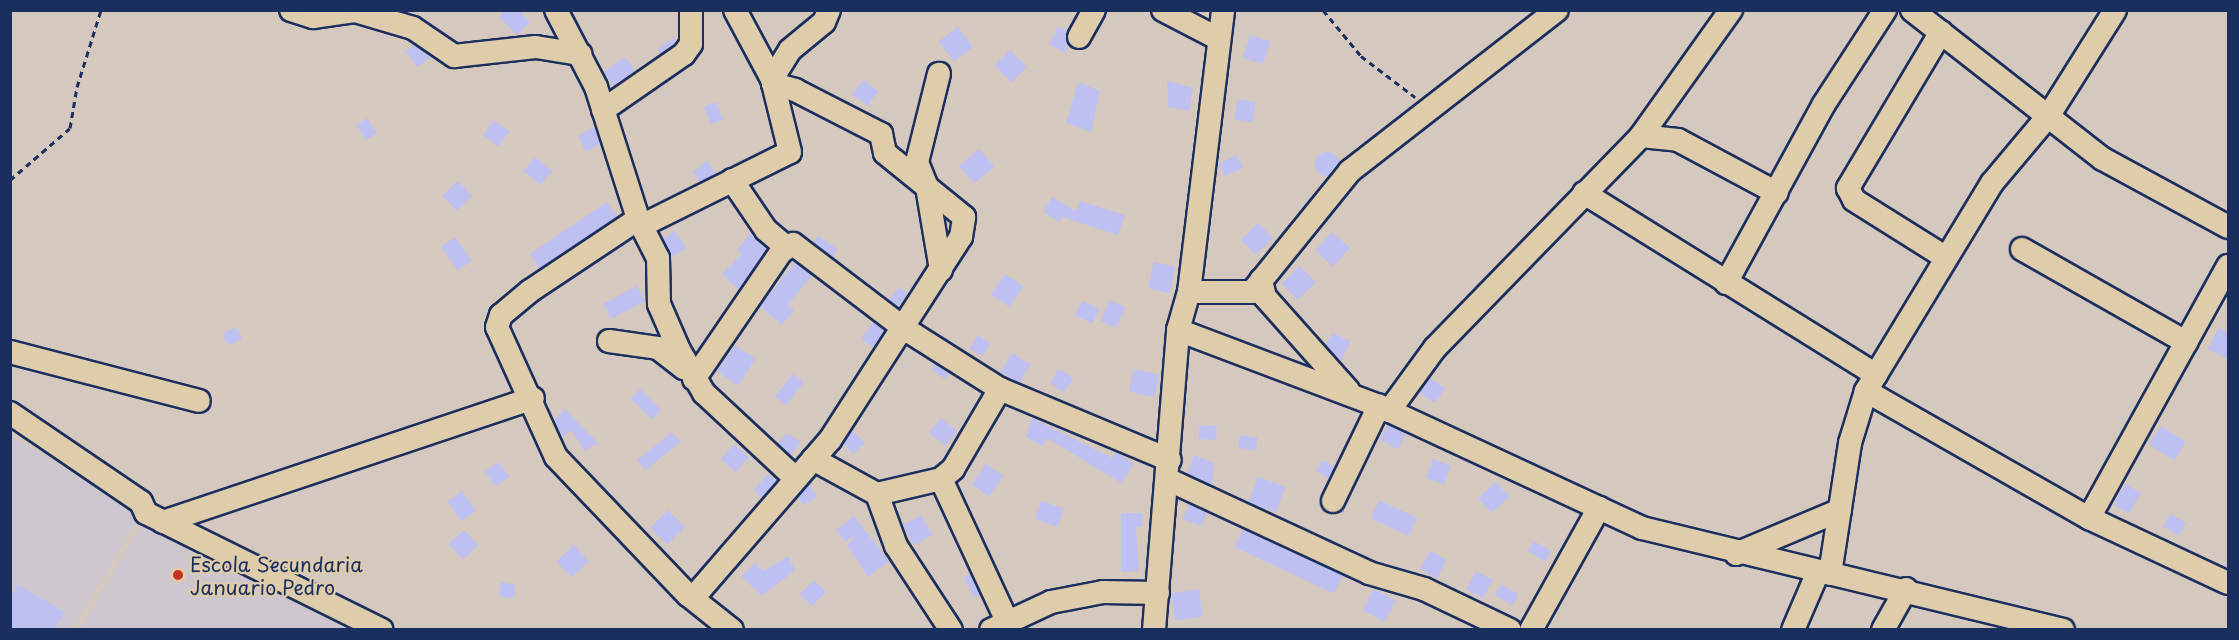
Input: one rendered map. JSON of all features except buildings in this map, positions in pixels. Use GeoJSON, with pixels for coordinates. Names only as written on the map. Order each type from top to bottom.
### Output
{"type":"FeatureCollection","features":[{"type":"Feature","properties":{"kind":"street"},"geometry":{"type":"LineString","coordinates":[[291,10],[313,16],[354,11],[413,28],[453,56],[536,46],[580,54]]}},
{"type":"Feature","properties":{"kind":"street"},"geometry":{"type":"LineString","coordinates":[[556,10],[580,54],[603,110],[640,222],[658,258],[659,304],[692,376]]}},
{"type":"Feature","properties":{"kind":"street"},"geometry":{"type":"LineString","coordinates":[[603,110],[684,54],[691,44],[691,10]]}},
{"type":"Feature","properties":{"kind":"street"},"geometry":{"type":"LineString","coordinates":[[732,630],[693,598],[556,457],[540,429],[533,398],[497,327],[501,315],[640,222],[790,152],[772,81],[735,10]]}},
{"type":"Feature","properties":{"kind":"street"},"geometry":{"type":"LineString","coordinates":[[772,81],[790,50],[824,22],[830,10]]}},
{"type":"Feature","properties":{"kind":"street"},"geometry":{"type":"LineString","coordinates":[[1079,37],[1094,10]]}},
{"type":"Feature","properties":{"kind":"street"},"geometry":{"type":"LineString","coordinates":[[1163,10],[1219,39]]}},
{"type":"Feature","properties":{"kind":"street"},"geometry":{"type":"LineString","coordinates":[[1154,630],[1170,470],[1178,330],[1189,292],[1223,10]]}},
{"type":"Feature","properties":{"kind":"street"},"geometry":{"type":"LineString","coordinates":[[1189,292],[1241,296],[1262,280],[1350,171],[1557,10]]}},
{"type":"Feature","properties":{"kind":"street"},"geometry":{"type":"LineString","coordinates":[[1333,501],[1384,409],[1435,348],[1641,136],[1731,10]]}},
{"type":"Feature","properties":{"kind":"street"},"geometry":{"type":"LineString","coordinates":[[1726,283],[1824,104],[1885,10]]}},
{"type":"Feature","properties":{"kind":"street"},"geometry":{"type":"LineString","coordinates":[[1912,10],[2103,159],[2229,227]]}},
{"type":"Feature","properties":{"kind":"street"},"geometry":{"type":"LineString","coordinates":[[1793,630],[1824,573],[1840,510],[1850,443],[1871,383],[1945,257],[1992,183],[2049,115],[2115,10]]}},
{"type":"Feature","properties":{"kind":"street"},"geometry":{"type":"LineString","coordinates":[[1941,32],[1848,188],[1854,200],[1945,257]]}},
{"type":"Feature","properties":{"kind":"street"},"geometry":{"type":"LineString","coordinates":[[939,74],[917,162],[927,187],[941,270]]}},
{"type":"Feature","properties":{"kind":"street"},"geometry":{"type":"LineString","coordinates":[[693,598],[794,477],[813,459],[905,329],[966,224],[927,187],[885,153],[880,134],[795,90],[772,81]]}},
{"type":"Feature","properties":{"kind":"street"},"geometry":{"type":"LineString","coordinates":[[1641,136],[1678,140],[1777,193]]}},
{"type":"Feature","properties":{"kind":"street"},"geometry":{"type":"LineString","coordinates":[[732,180],[766,230],[786,247],[803,248],[905,329],[1000,389],[1170,470],[1369,573],[1424,589],[1510,630]]}},
{"type":"Feature","properties":{"kind":"street"},"geometry":{"type":"LineString","coordinates":[[1584,193],[1726,283],[1871,383],[2089,518],[2229,583]]}},
{"type":"Feature","properties":{"kind":"street"},"geometry":{"type":"LineString","coordinates":[[692,376],[786,247]]}},
{"type":"Feature","properties":{"kind":"street"},"geometry":{"type":"LineString","coordinates":[[2022,249],[2186,342]]}},
{"type":"Feature","properties":{"kind":"street"},"geometry":{"type":"LineString","coordinates":[[2089,518],[2186,342],[2220,299],[2229,266]]}},
{"type":"Feature","properties":{"kind":"street"},"geometry":{"type":"LineString","coordinates":[[1262,280],[1265,297],[1353,396]]}},
{"type":"Feature","properties":{"kind":"street"},"geometry":{"type":"LineString","coordinates":[[1178,330],[1384,409],[1642,528],[1736,554],[1906,589],[2063,630]]}},
{"type":"Feature","properties":{"kind":"street"},"geometry":{"type":"LineString","coordinates":[[609,341],[658,348],[692,376],[794,477]]}},
{"type":"Feature","properties":{"kind":"street"},"geometry":{"type":"LineString","coordinates":[[10,352],[199,401]]}},
{"type":"Feature","properties":{"kind":"street"},"geometry":{"type":"LineString","coordinates":[[877,494],[941,479],[953,469],[1000,389]]}},
{"type":"Feature","properties":{"kind":"street"},"geometry":{"type":"LineString","coordinates":[[163,522],[533,398]]}},
{"type":"Feature","properties":{"kind":"street"},"geometry":{"type":"LineString","coordinates":[[10,413],[163,522],[382,630]]}},
{"type":"Feature","properties":{"kind":"street"},"geometry":{"type":"LineString","coordinates":[[813,459],[877,494],[896,546],[951,630]]}},
{"type":"Feature","properties":{"kind":"street"},"geometry":{"type":"LineString","coordinates":[[941,479],[999,625],[1051,602],[1103,592],[1158,592]]}},
{"type":"Feature","properties":{"kind":"street"},"geometry":{"type":"LineString","coordinates":[[1531,630],[1599,508]]}},
{"type":"Feature","properties":{"kind":"street"},"geometry":{"type":"LineString","coordinates":[[1736,554],[1840,510]]}},
{"type":"Feature","properties":{"kind":"street"},"geometry":{"type":"LineString","coordinates":[[1883,630],[1906,589]]}},
{"type":"Feature","properties":{"kind":"path"},"geometry":{"type":"LineString","coordinates":[[10,180],[70,128],[77,87],[101,10]]}},
{"type":"Feature","properties":{"kind":"path"},"geometry":{"type":"LineString","coordinates":[[1323,10],[1374,68],[1430,107]]}},
{"type":"Feature","properties":{"kind":"shaded area"},"geometry":{"type":"Polygon","coordinates":[[[11,436],[141,513],[72,629],[11,630],[11,436]]]}},
{"type":"Feature","properties":{"kind":"shaded area","name":"Escola Secundaria Januario Pedro"},"geometry":{"type":"Polygon","coordinates":[[[143,521],[346,629],[80,630],[143,521]]]}},
{"type":"Feature","properties":{"kind":"place","name":"Escola Secundaria Januario Pedro"},"geometry":{"type":"Point","coordinates":[178,575]}}]}
